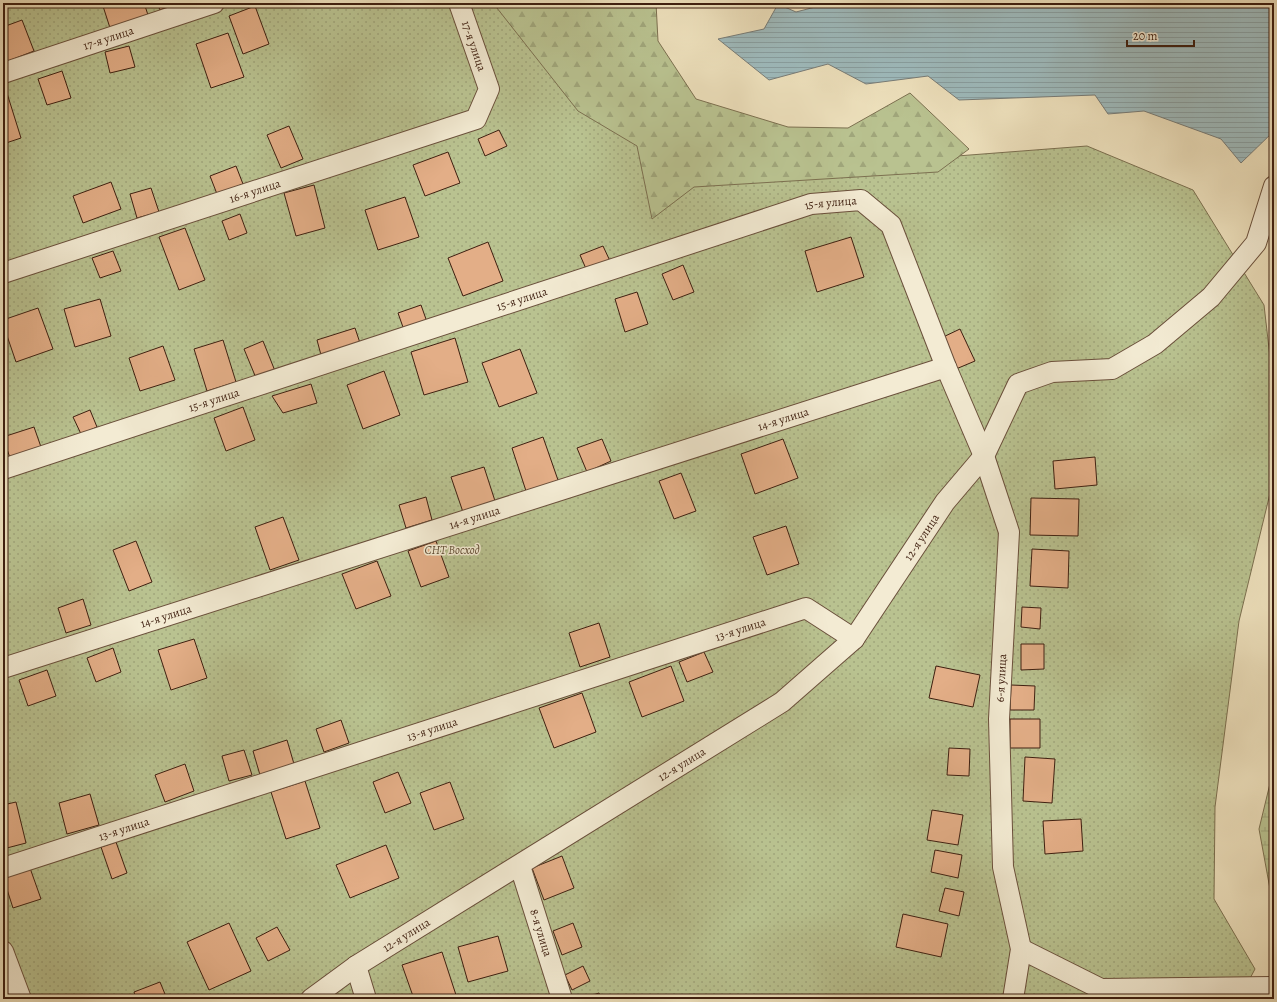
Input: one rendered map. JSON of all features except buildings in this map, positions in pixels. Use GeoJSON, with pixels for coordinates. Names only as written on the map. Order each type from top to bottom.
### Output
{"type":"FeatureCollection","features":[{"type":"Feature","properties":{"kind":"street","name":"17-я улица"},"geometry":{"type":"LineString","coordinates":[[3,74],[214,3]]}},
{"type":"Feature","properties":{"kind":"street","name":"17-я улица"},"geometry":{"type":"LineString","coordinates":[[460,3],[489,89]]}},
{"type":"Feature","properties":{"kind":"street","name":"16-я улица"},"geometry":{"type":"LineString","coordinates":[[3,273],[476,119],[489,89]]}},
{"type":"Feature","properties":{"kind":"street","name":"12-я улица"},"geometry":{"type":"LineString","coordinates":[[311,999],[356,966],[520,866],[782,702],[854,639],[945,502],[984,456],[1018,384],[1052,372],[1112,369],[1155,344],[1211,297],[1256,244],[1274,186]]}},
{"type":"Feature","properties":{"kind":"street","name":"15-я улица"},"geometry":{"type":"LineString","coordinates":[[3,469],[811,204],[861,200],[891,225],[946,367]]}},
{"type":"Feature","properties":{"kind":"street","name":"6-я улица"},"geometry":{"type":"LineString","coordinates":[[946,367],[984,456],[1009,532],[999,719],[1003,868],[1021,949],[1013,999]]}},
{"type":"Feature","properties":{"kind":"street","name":"14-я улица"},"geometry":{"type":"LineString","coordinates":[[3,668],[946,367]]}},
{"type":"Feature","properties":{"kind":"street","name":"13-я улица"},"geometry":{"type":"LineString","coordinates":[[3,868],[806,608],[854,639]]}},
{"type":"Feature","properties":{"kind":"street","name":"8-я улица"},"geometry":{"type":"LineString","coordinates":[[520,866],[562,999]]}},
{"type":"Feature","properties":{"kind":"street"},"geometry":{"type":"LineString","coordinates":[[1021,949],[1101,989],[1274,987]]}},
{"type":"Feature","properties":{"kind":"street"},"geometry":{"type":"LineString","coordinates":[[3,951],[21,999]]}},
{"type":"Feature","properties":{"kind":"street"},"geometry":{"type":"LineString","coordinates":[[356,966],[366,999]]}},
{"type":"Feature","properties":{"kind":"green space","name":"СНТ Восход"},"geometry":{"type":"Polygon","coordinates":[[[3,3],[572,3],[610,104],[827,166],[1087,146],[1193,190],[1264,305],[1274,392],[1274,477],[1239,621],[1215,807],[1214,899],[1255,969],[1239,999],[13,999],[3,970],[3,3]]]}},
{"type":"Feature","properties":{"kind":"green space"},"geometry":{"type":"Polygon","coordinates":[[[493,3],[656,3],[658,41],[696,99],[788,127],[848,128],[910,93],[969,149],[938,172],[694,187],[652,219],[637,146],[578,111],[493,3]]]}},
{"type":"Feature","properties":{"kind":"green space"},"geometry":{"type":"Polygon","coordinates":[[[1274,767],[1274,919],[1259,829],[1274,767]]]}},
{"type":"Feature","properties":{"kind":"water"},"geometry":{"type":"Polygon","coordinates":[[[818,3],[1274,3],[1274,30],[1270,38],[1274,42],[1274,131],[1241,163],[1221,139],[1144,111],[1108,114],[1095,95],[959,100],[928,76],[866,84],[828,64],[769,80],[718,39],[764,29],[778,4],[796,12],[819,6],[818,3]]]}}]}
